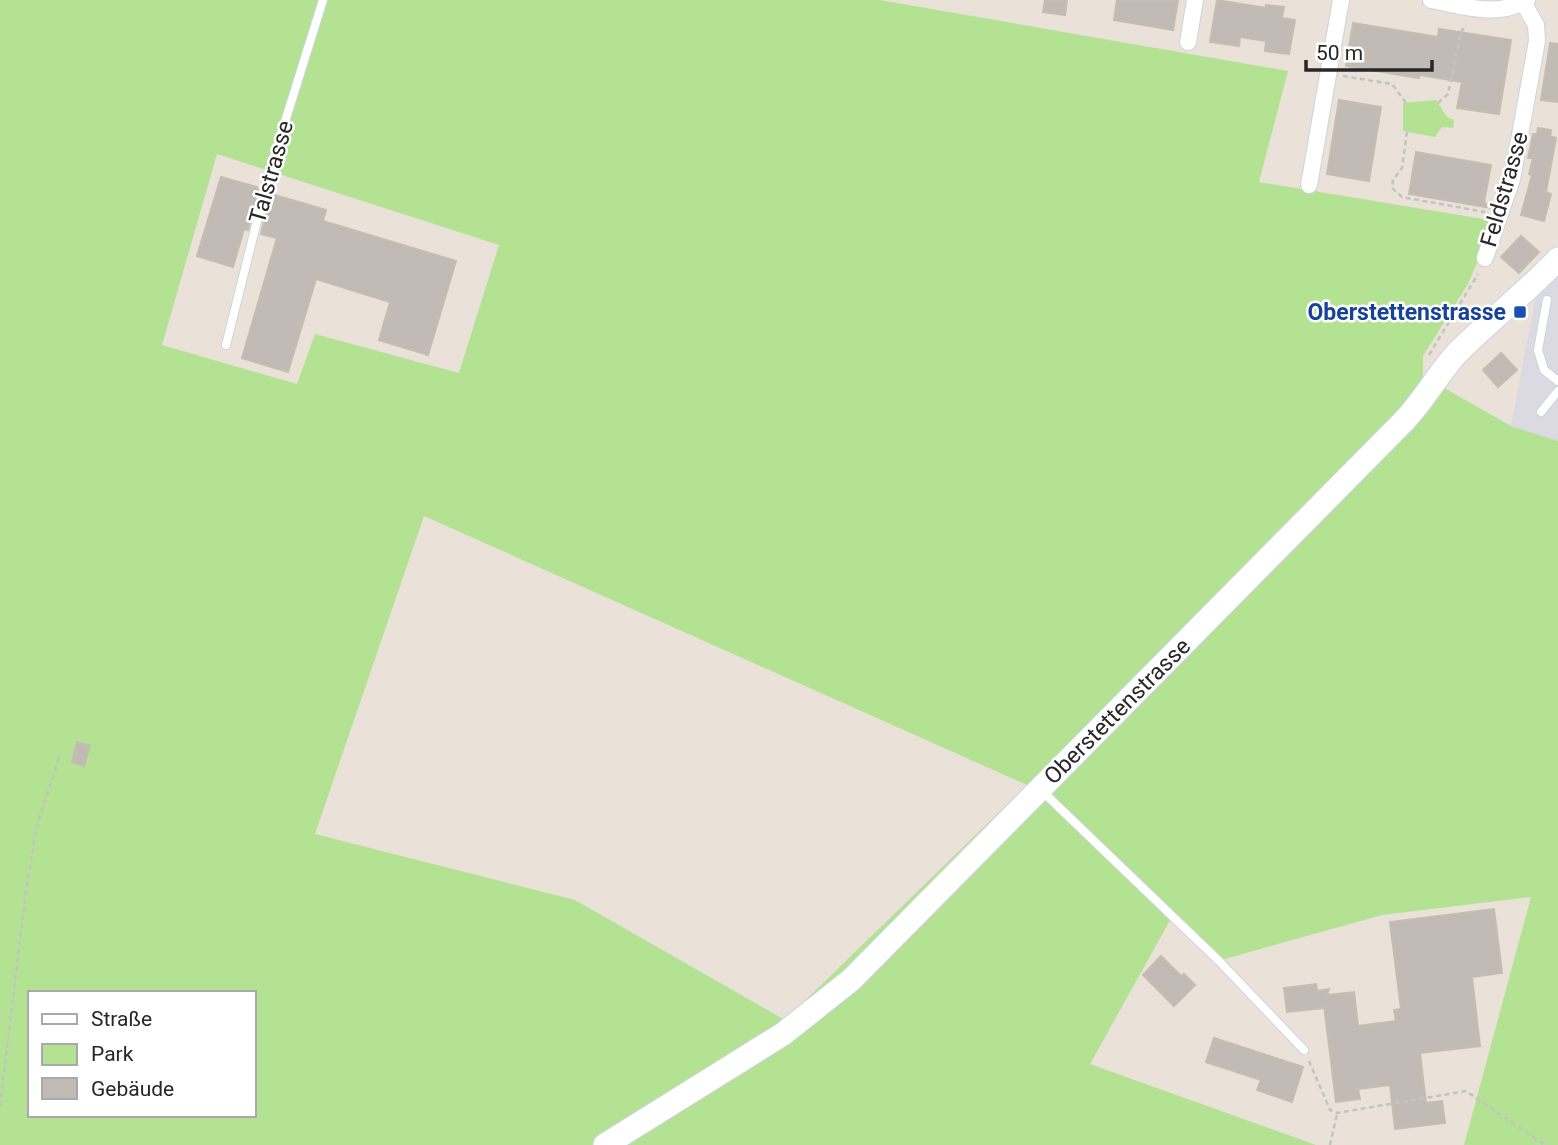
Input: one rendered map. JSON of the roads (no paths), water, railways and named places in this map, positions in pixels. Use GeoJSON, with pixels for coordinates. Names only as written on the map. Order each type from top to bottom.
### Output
{"type":"FeatureCollection","features":[{"type":"Feature","properties":{"kind":"street"},"geometry":{"type":"LineString","coordinates":[[1188,41],[1195,0]]}},
{"type":"Feature","properties":{"kind":"street"},"geometry":{"type":"LineString","coordinates":[[1309,185],[1341,0]]}},
{"type":"Feature","properties":{"kind":"street"},"geometry":{"type":"LineString","coordinates":[[1431,0],[1494,11],[1506,10],[1525,1]]}},
{"type":"Feature","properties":{"kind":"street","name":"Feldstrasse"},"geometry":{"type":"LineString","coordinates":[[1485,258],[1512,179],[1537,41],[1536,25],[1525,1]]}},
{"type":"Feature","properties":{"kind":"street","name":"Oberstettenstrasse"},"geometry":{"type":"LineString","coordinates":[[605,1145],[783,1034],[851,979],[1419,405],[1456,354],[1525,293],[1558,259]]}},
{"type":"Feature","properties":{"kind":"lane","name":"Talstrasse"},"geometry":{"type":"LineString","coordinates":[[226,345],[269,173],[323,0]]}},
{"type":"Feature","properties":{"kind":"lane"},"geometry":{"type":"LineString","coordinates":[[1547,300],[1538,350],[1544,370],[1558,381]]}},
{"type":"Feature","properties":{"kind":"lane"},"geometry":{"type":"LineString","coordinates":[[1541,412],[1558,391]]}},
{"type":"Feature","properties":{"kind":"lane"},"geometry":{"type":"LineString","coordinates":[[1040,789],[1219,961],[1304,1051]]}},
{"type":"Feature","properties":{"kind":"place","name":"Oberstettenstrasse"},"geometry":{"type":"Point","coordinates":[1520,312]}}]}
